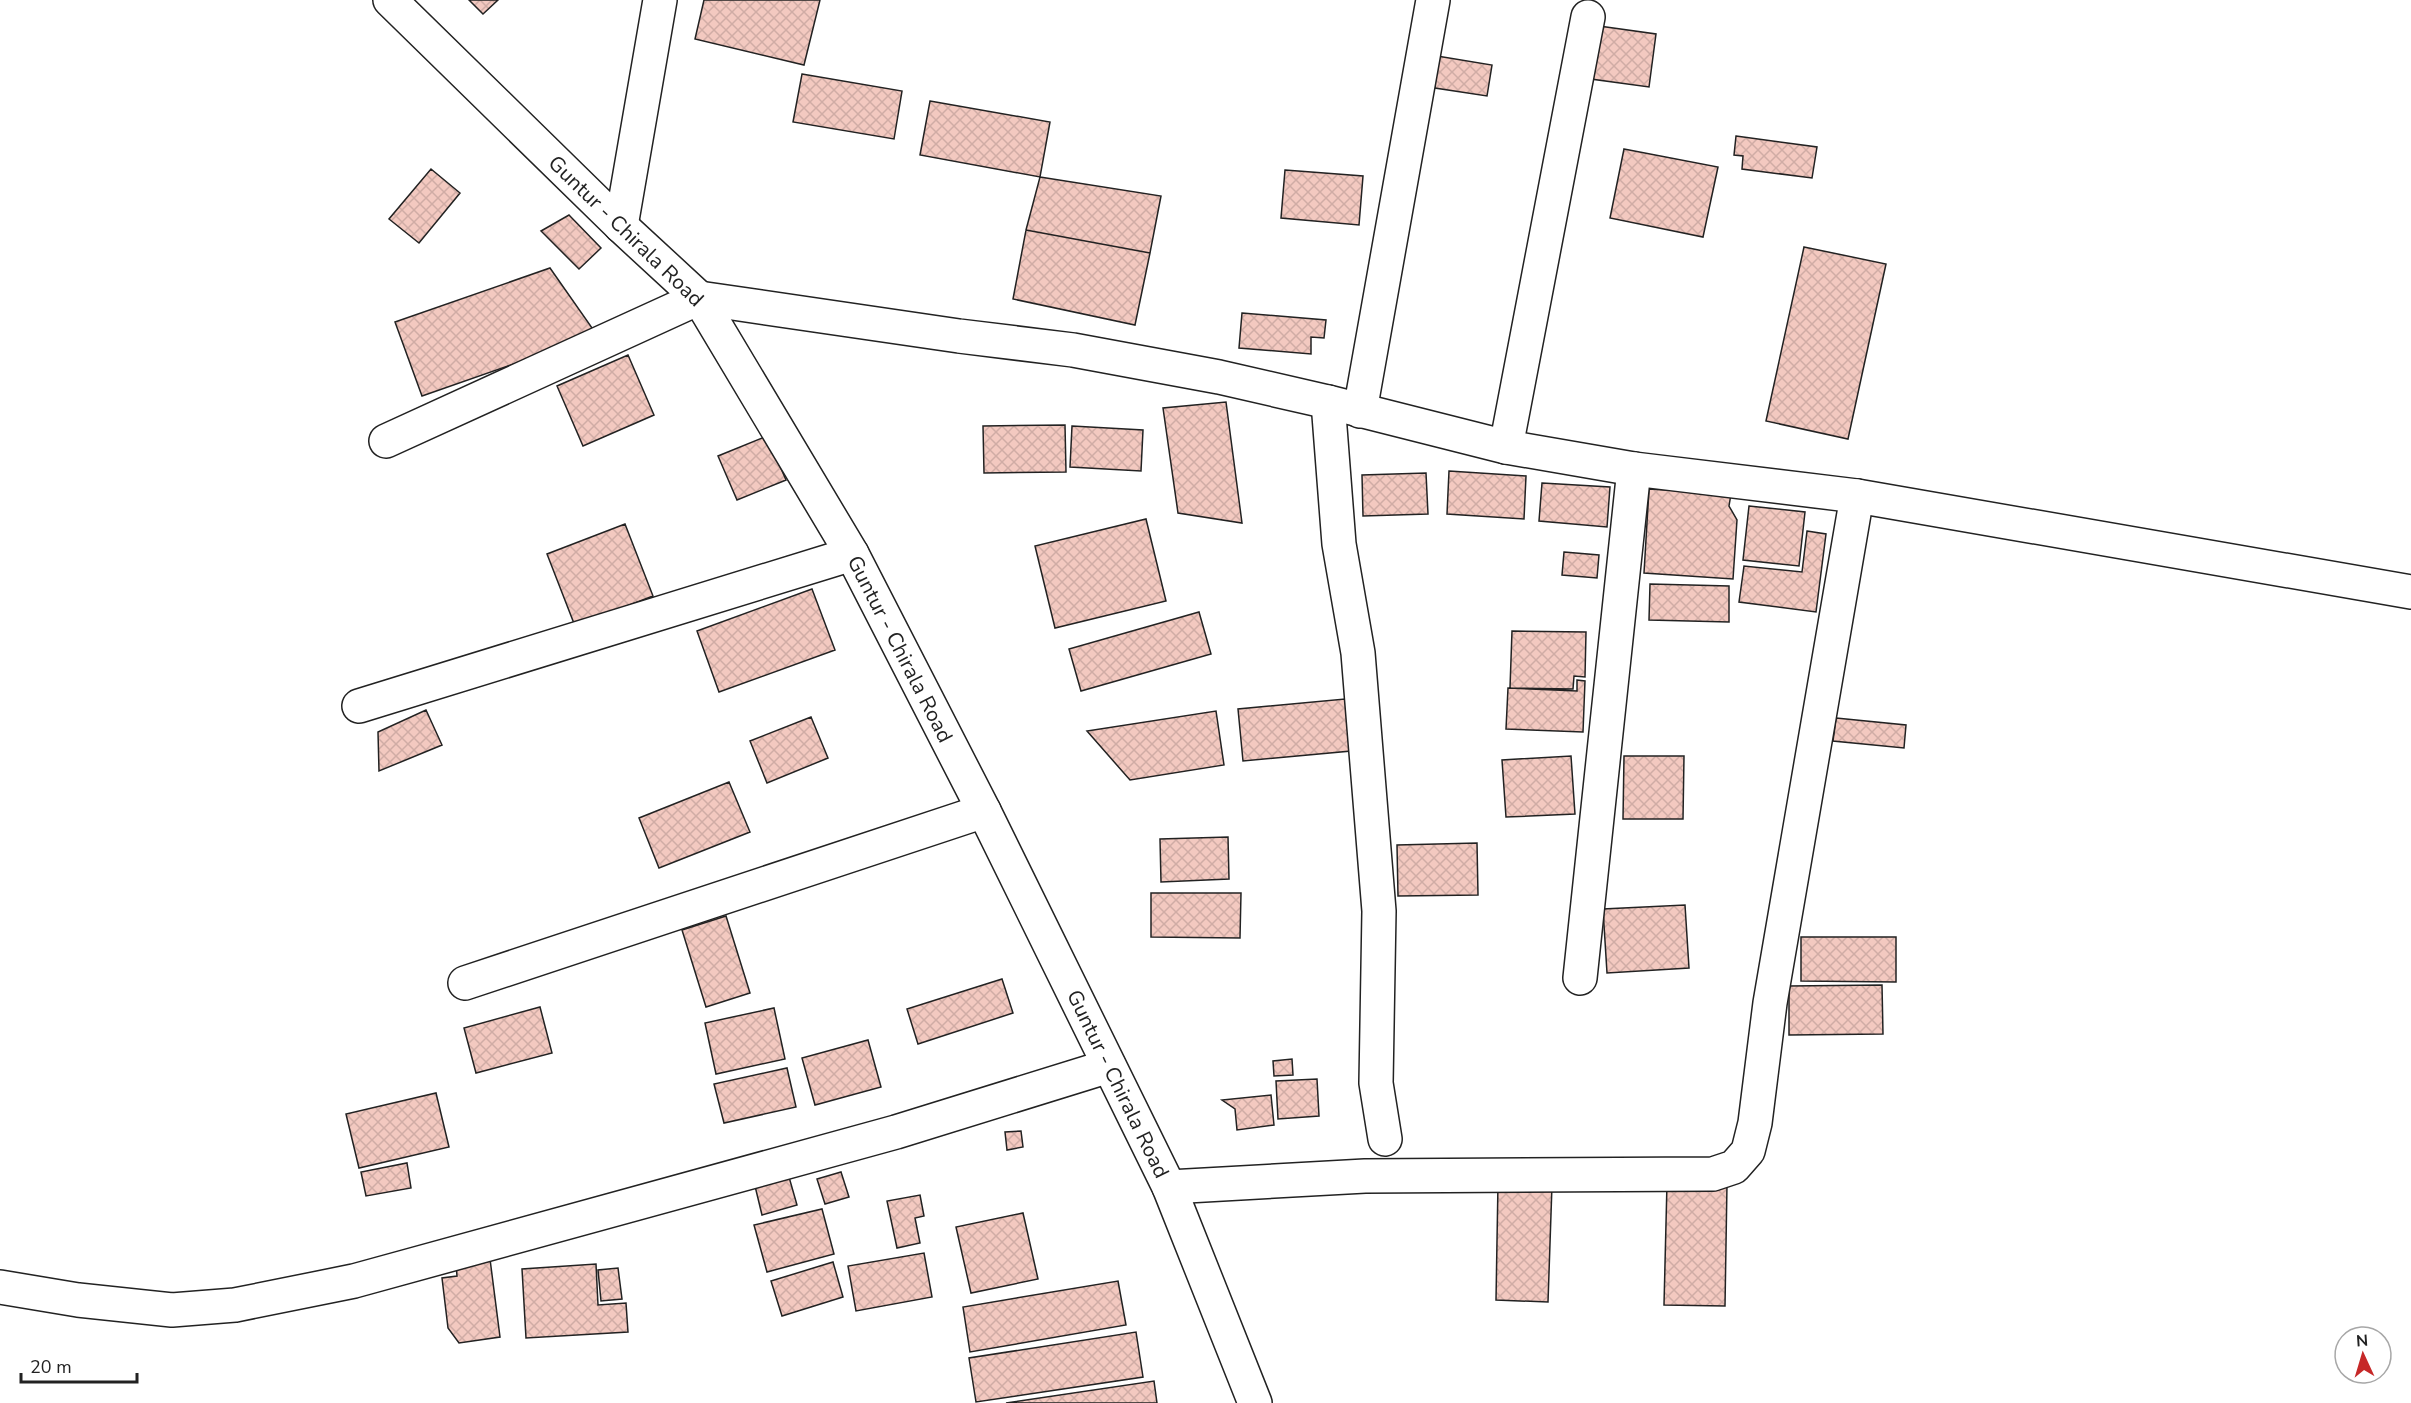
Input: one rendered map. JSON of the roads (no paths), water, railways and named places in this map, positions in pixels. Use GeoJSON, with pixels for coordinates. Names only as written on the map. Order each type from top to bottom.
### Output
{"type":"FeatureCollection","features":[{"type":"Feature","properties":{"kind":"street","name":"Guntur - Chirala Road"},"geometry":{"type":"LineString","coordinates":[[390,0],[621,226],[699,298],[852,554],[984,811],[1168,1187],[1255,1403]]}},
{"type":"Feature","properties":{"kind":"street"},"geometry":{"type":"LineString","coordinates":[[621,226],[660,0]]}},
{"type":"Feature","properties":{"kind":"street"},"geometry":{"type":"LineString","coordinates":[[1360,411],[1433,0]]}},
{"type":"Feature","properties":{"kind":"street"},"geometry":{"type":"LineString","coordinates":[[1506,447],[1588,17]]}},
{"type":"Feature","properties":{"kind":"street"},"geometry":{"type":"LineString","coordinates":[[386,441],[699,298],[959,336],[1073,350],[1219,377],[1506,447],[1634,469],[1857,496],[2411,592]]}},
{"type":"Feature","properties":{"kind":"street"},"geometry":{"type":"LineString","coordinates":[[1328,402],[1339,544],[1358,653],[1379,911],[1376,1083],[1385,1139]]}},
{"type":"Feature","properties":{"kind":"street"},"geometry":{"type":"LineString","coordinates":[[1580,978],[1634,469]]}},
{"type":"Feature","properties":{"kind":"street"},"geometry":{"type":"LineString","coordinates":[[1168,1187],[1365,1176],[1713,1174],[1734,1167],[1748,1151],[1755,1124],[1770,1003],[1857,496]]}},
{"type":"Feature","properties":{"kind":"street"},"geometry":{"type":"LineString","coordinates":[[359,706],[852,554]]}},
{"type":"Feature","properties":{"kind":"street"},"geometry":{"type":"LineString","coordinates":[[465,983],[984,811]]}},
{"type":"Feature","properties":{"kind":"street"},"geometry":{"type":"LineString","coordinates":[[0,1287],[78,1300],[172,1310],[246,1303],[354,1281],[896,1132],[1109,1066]]}}]}
